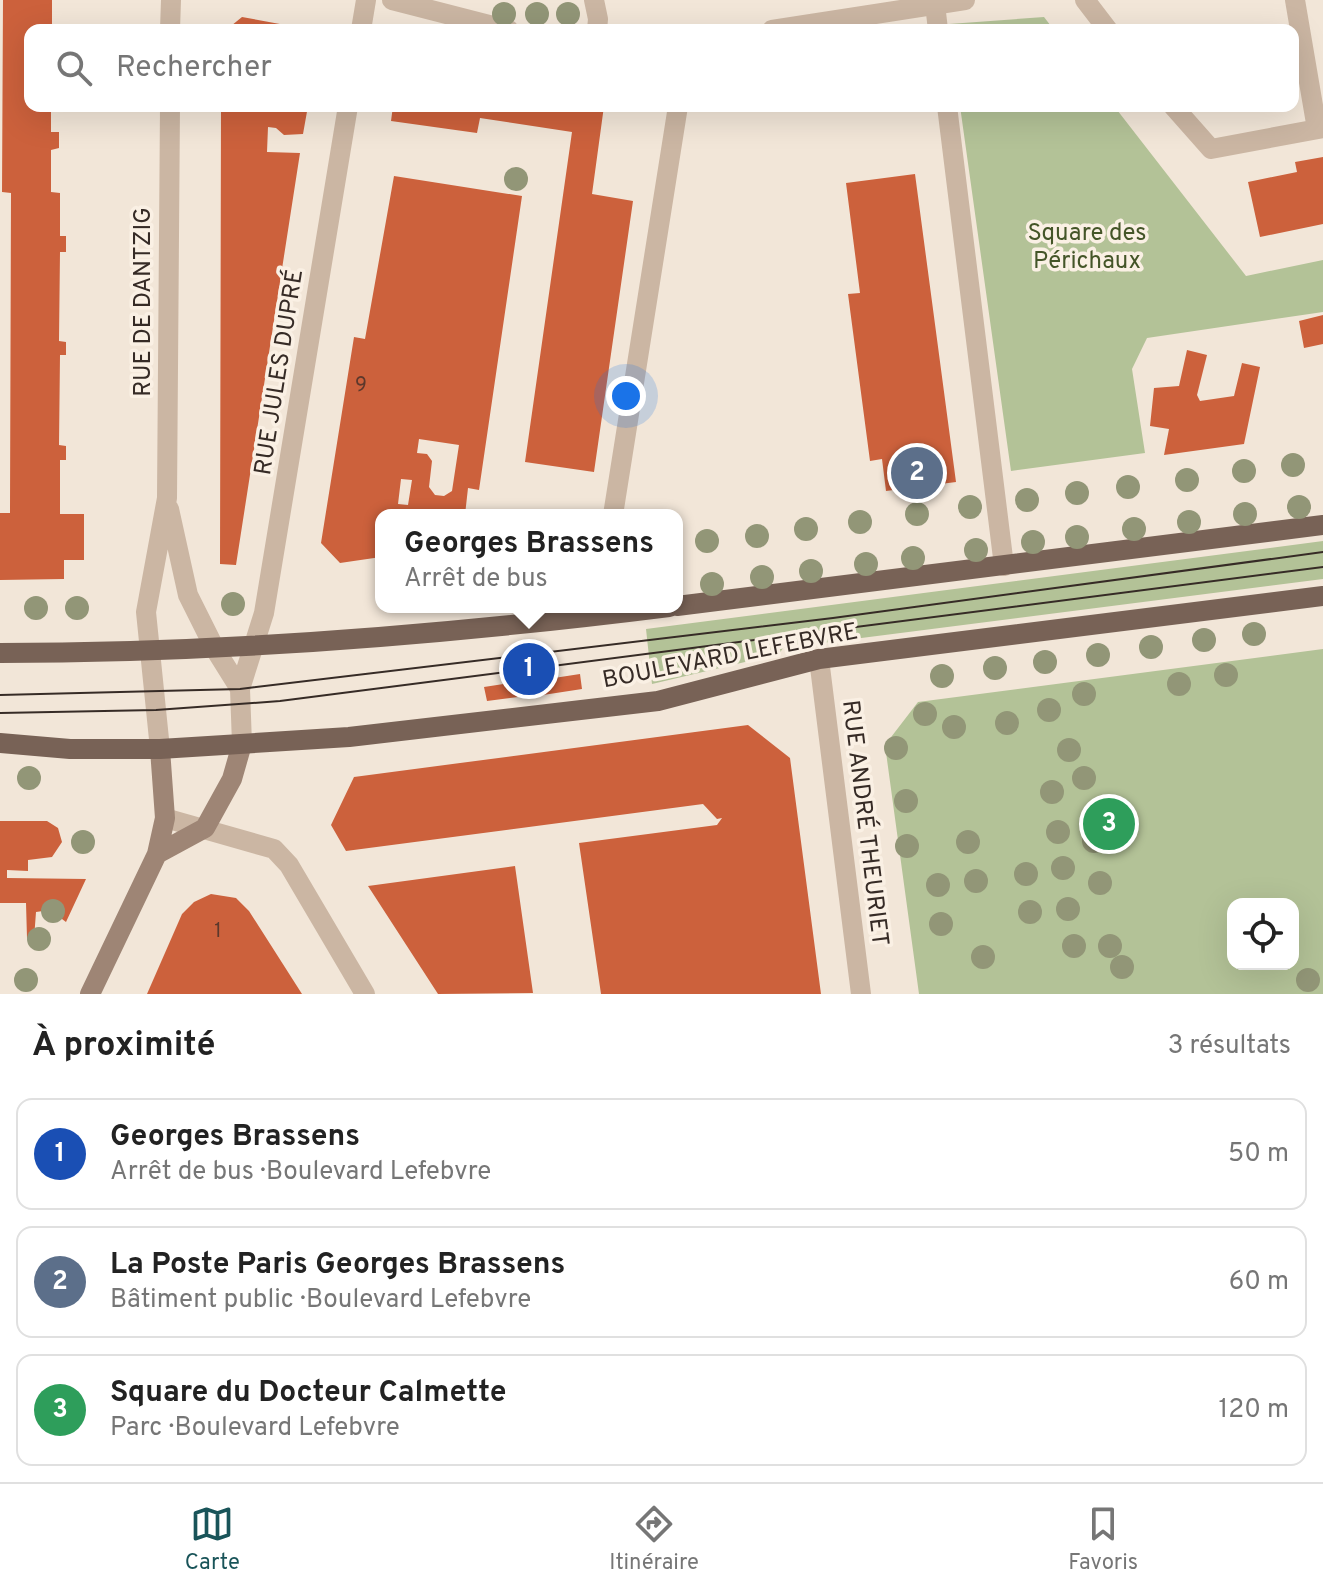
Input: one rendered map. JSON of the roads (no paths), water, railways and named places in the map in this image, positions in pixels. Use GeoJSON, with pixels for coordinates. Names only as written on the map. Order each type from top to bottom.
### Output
{"type":"FeatureCollection","features":[{"type":"Feature","properties":{"kind":"main road","name":"BOULEVARD LEFEBVRE"},"geometry":{"type":"LineString","coordinates":[[683,605],[1323,525]]}},
{"type":"Feature","properties":{"kind":"main road","name":"BOULEVARD LEFEBVRE"},"geometry":{"type":"LineString","coordinates":[[0,743],[70,749],[160,749],[349,737],[658,701],[819,659],[1323,596]]}},
{"type":"Feature","properties":{"kind":"main road"},"geometry":{"type":"LineString","coordinates":[[0,653],[215,649],[374,639],[589,613]]}},
{"type":"Feature","properties":{"kind":"main road"},"geometry":{"type":"LineString","coordinates":[[157,854],[205,828],[232,779],[242,744]]}},
{"type":"Feature","properties":{"kind":"main road"},"geometry":{"type":"LineString","coordinates":[[90,994],[157,854],[165,818],[160,749]]}},
{"type":"Feature","properties":{"kind":"street"},"geometry":{"type":"LineString","coordinates":[[170,24],[171,0]]}},
{"type":"Feature","properties":{"kind":"street"},"geometry":{"type":"LineString","coordinates":[[362,24],[366,0]]}},
{"type":"Feature","properties":{"kind":"street"},"geometry":{"type":"LineString","coordinates":[[594,0],[596,24]]}},
{"type":"Feature","properties":{"kind":"street"},"geometry":{"type":"LineString","coordinates":[[810,24],[965,0]]}},
{"type":"Feature","properties":{"kind":"street"},"geometry":{"type":"LineString","coordinates":[[1085,0],[1103,24]]}},
{"type":"Feature","properties":{"kind":"street"},"geometry":{"type":"LineString","coordinates":[[1178,112],[1211,149],[1320,128],[1295,0]]}},
{"type":"Feature","properties":{"kind":"street"},"geometry":{"type":"LineString","coordinates":[[405,1],[487,24]]}},
{"type":"Feature","properties":{"kind":"street"},"geometry":{"type":"LineString","coordinates":[[935,4],[937,24]]}},
{"type":"Feature","properties":{"kind":"street","name":"RUE DE DANTZIG"},"geometry":{"type":"LineString","coordinates":[[150,651],[146,612],[167,498],[170,112]]}},
{"type":"Feature","properties":{"kind":"street","name":"RUE JULES DUPRÉ"},"geometry":{"type":"LineString","coordinates":[[255,647],[266,604],[347,112]]}},
{"type":"Feature","properties":{"kind":"street"},"geometry":{"type":"LineString","coordinates":[[614,509],[677,112]]}},
{"type":"Feature","properties":{"kind":"street"},"geometry":{"type":"LineString","coordinates":[[948,112],[1004,566]]}},
{"type":"Feature","properties":{"kind":"street","name":"RUE DE DANTZIG"},"geometry":{"type":"LineString","coordinates":[[167,498],[188,595],[215,649],[240,689]]}},
{"type":"Feature","properties":{"kind":"street"},"geometry":{"type":"LineString","coordinates":[[242,744],[240,689],[255,647]]}},
{"type":"Feature","properties":{"kind":"street"},"geometry":{"type":"LineString","coordinates":[[150,651],[160,749]]}},
{"type":"Feature","properties":{"kind":"street","name":"RUE ANDRÉ THEURIET"},"geometry":{"type":"LineString","coordinates":[[819,659],[861,994]]}},
{"type":"Feature","properties":{"kind":"street"},"geometry":{"type":"LineString","coordinates":[[165,818],[274,849],[289,865],[365,994]]}},
{"type":"Feature","properties":{"kind":"tram line"},"geometry":{"type":"LineString","coordinates":[[0,695],[240,689],[833,618],[1323,552]]}},
{"type":"Feature","properties":{"kind":"tram line"},"geometry":{"type":"LineString","coordinates":[[0,713],[156,710],[280,701],[1323,567]]}},
{"type":"Feature","properties":{"kind":"place","name":"La Poste Paris Georges Brassens"},"geometry":{"type":"Point","coordinates":[917,473]}},
{"type":"Feature","properties":{"kind":"place","name":"Georges Brassens"},"geometry":{"type":"Point","coordinates":[529,669]}},
{"type":"Feature","properties":{"kind":"place","name":"Square du Docteur Calmette"},"geometry":{"type":"Point","coordinates":[1109,824]}},
{"type":"Feature","properties":{"kind":"park label","name":"Square des Périchaux"},"geometry":{"type":"Point","coordinates":[1087,246]}}]}
